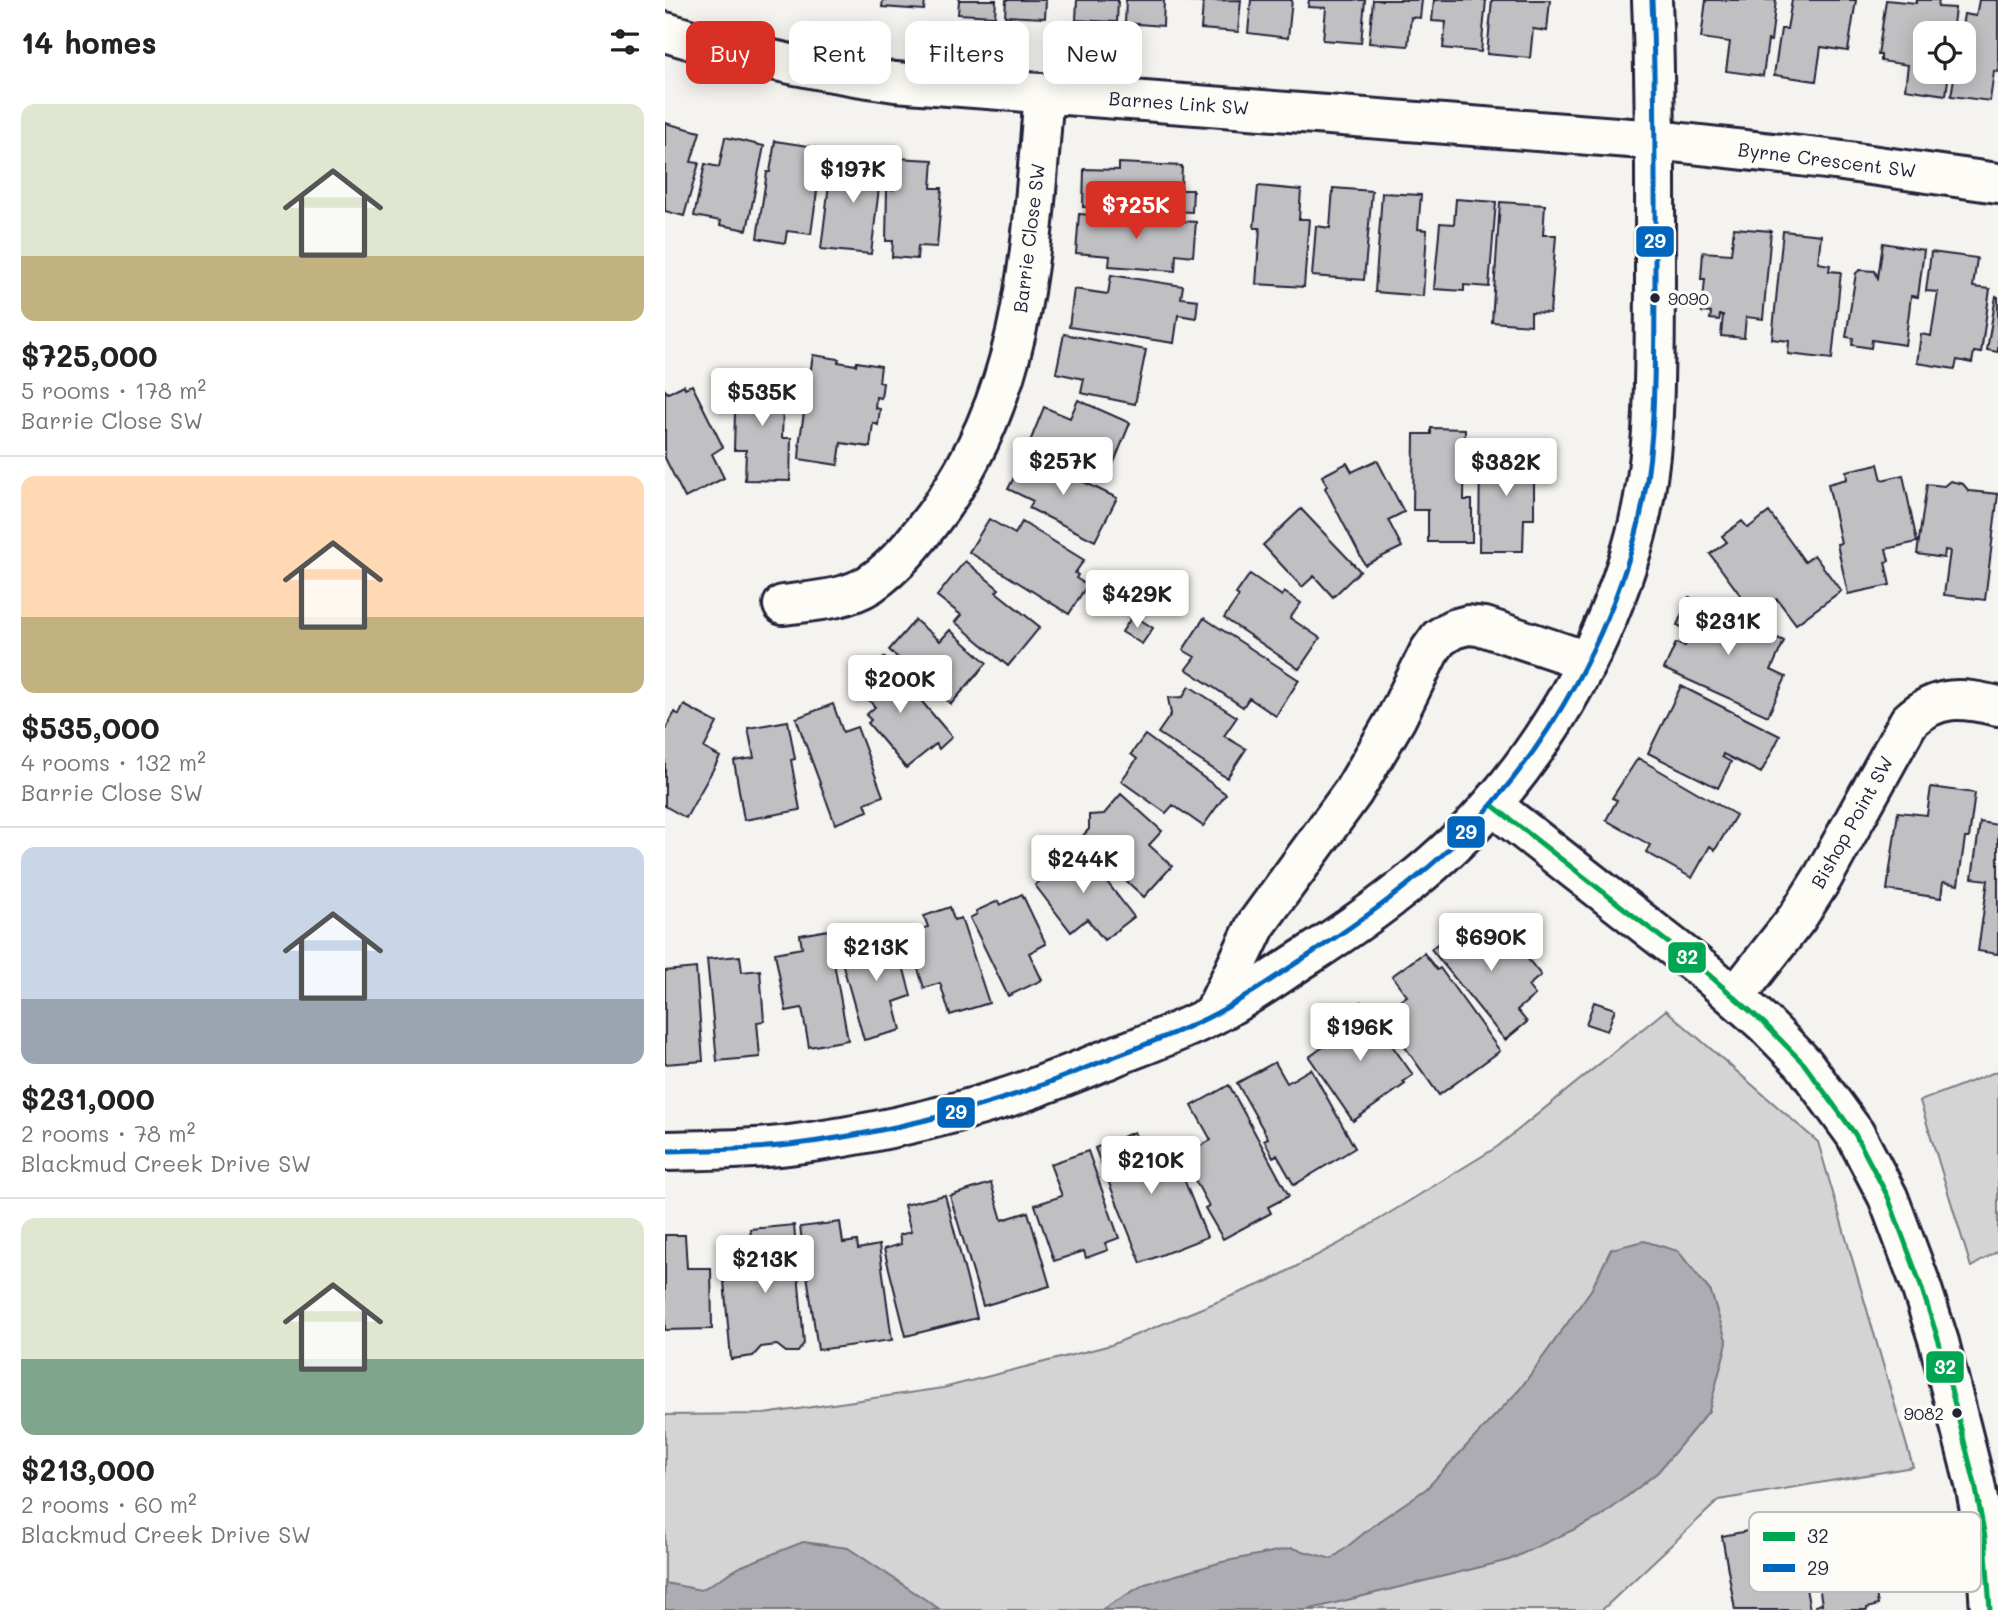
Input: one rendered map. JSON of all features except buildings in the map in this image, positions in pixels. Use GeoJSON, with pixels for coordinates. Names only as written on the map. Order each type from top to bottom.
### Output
{"type":"FeatureCollection","features":[{"type":"Feature","properties":{"kind":"street"},"geometry":{"type":"LineString","coordinates":[[665,1151],[731,1150],[787,1145],[942,1116],[1061,1078],[1213,1016],[1370,915],[1447,850],[1492,805],[1531,756],[1587,661],[1608,615],[1632,547],[1649,473],[1654,352],[1655,140],[1652,0]]}},
{"type":"Feature","properties":{"kind":"street","name":"Barnes Link SW"},"geometry":{"type":"LineString","coordinates":[[665,32],[755,57],[895,82],[1655,140]]}},
{"type":"Feature","properties":{"kind":"street","name":"Barrie Close SW"},"geometry":{"type":"LineString","coordinates":[[783,605],[848,594],[870,584],[895,564],[919,538],[971,458],[1007,371],[1020,316],[1029,261],[1044,93]]}},
{"type":"Feature","properties":{"kind":"street","name":"Byrne Crescent SW"},"geometry":{"type":"LineString","coordinates":[[1655,140],[1835,160],[1998,183]]}},
{"type":"Feature","properties":{"kind":"street"},"geometry":{"type":"LineString","coordinates":[[1213,1016],[1255,925],[1353,792],[1439,638],[1453,629],[1468,625],[1485,627],[1587,661]]}},
{"type":"Feature","properties":{"kind":"street","name":"Bishop Point SW"},"geometry":{"type":"LineString","coordinates":[[1735,997],[1797,918],[1823,877],[1909,721],[1929,705],[1941,701],[1974,700],[1998,706]]}},
{"type":"Feature","properties":{"kind":"street"},"geometry":{"type":"LineString","coordinates":[[1492,805],[1735,997],[1804,1064],[1855,1134],[1888,1197],[1939,1342],[1991,1538],[1990,1610]]}},
{"type":"Feature","properties":{"kind":"shaded area"},"geometry":{"type":"Polygon","coordinates":[[[1666,1010],[1818,1142],[1913,1467],[1719,1500],[1602,1610],[665,1610],[665,1415],[764,1414],[943,1388],[1111,1345],[1271,1280],[1344,1241],[1497,1147],[1666,1010]]]}},
{"type":"Feature","properties":{"kind":"shaded area"},"geometry":{"type":"Polygon","coordinates":[[[1998,1071],[1998,1251],[1971,1267],[1920,1101],[1998,1071]]]}},
{"type":"Feature","properties":{"kind":"shaded area"},"geometry":{"type":"Polygon","coordinates":[[[1644,1241],[1678,1251],[1711,1292],[1727,1343],[1709,1411],[1658,1472],[1601,1517],[1509,1560],[1307,1610],[1101,1610],[1145,1584],[1222,1562],[1292,1548],[1332,1559],[1379,1521],[1426,1489],[1520,1389],[1591,1290],[1611,1249],[1644,1241]]]}},
{"type":"Feature","properties":{"kind":"shaded area"},"geometry":{"type":"Polygon","coordinates":[[[803,1542],[848,1548],[941,1610],[665,1610],[665,1583],[701,1590],[742,1566],[803,1542]]]}},
{"type":"Feature","properties":{"kind":"transit line","name":"29"},"geometry":{"type":"LineString","coordinates":[[665,1151],[789,1145],[925,1120],[1019,1093],[1175,1033],[1236,1002],[1358,922],[1430,866],[1493,803],[1558,714],[1593,650],[1621,582],[1640,516],[1650,450],[1654,384],[1655,142],[1652,0]]}},
{"type":"Feature","properties":{"kind":"transit line","name":"32"},"geometry":{"type":"LineString","coordinates":[[1492,805],[1708,974],[1765,1024],[1804,1064],[1855,1134],[1888,1197],[1919,1280],[1939,1342],[1980,1512]]}},
{"type":"Feature","properties":{"kind":"transit line","name":"32"},"geometry":{"type":"LineString","coordinates":[[1981,1516],[1990,1610]]}},
{"type":"Feature","properties":{"kind":"place","name":"9090"},"geometry":{"type":"Point","coordinates":[1655,298]}},
{"type":"Feature","properties":{"kind":"place","name":"9082"},"geometry":{"type":"Point","coordinates":[1957,1413]}}]}
